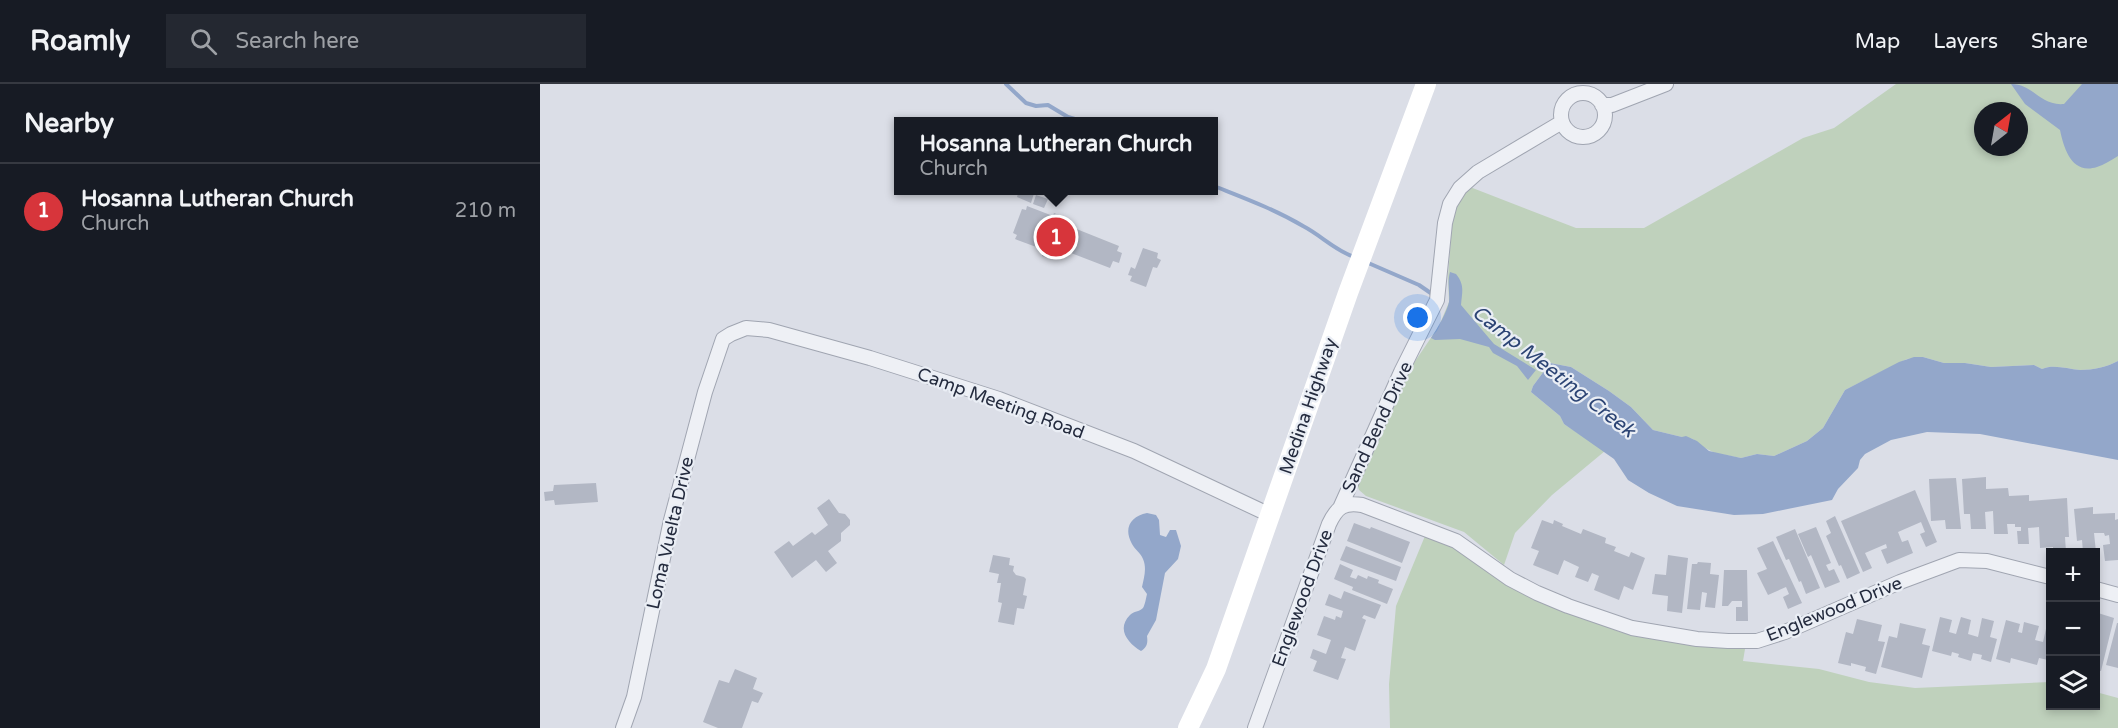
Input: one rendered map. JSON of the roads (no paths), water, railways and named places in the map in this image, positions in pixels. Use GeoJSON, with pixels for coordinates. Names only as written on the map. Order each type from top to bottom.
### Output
{"type":"FeatureCollection","features":[{"type":"Feature","properties":{"kind":"main road","name":"Medina Highway"},"geometry":{"type":"LineString","coordinates":[[1188,728],[1216,669],[1348,293],[1426,84]]}},
{"type":"Feature","properties":{"kind":"street"},"geometry":{"type":"LineString","coordinates":[[1602,105],[1612,105],[1666,84]]}},
{"type":"Feature","properties":{"kind":"street"},"geometry":{"type":"LineString","coordinates":[[1585,93],[1592,95],[1602,105],[1605,112],[1602,126],[1591,135],[1584,137],[1570,134],[1562,122],[1562,108],[1570,96],[1585,93]]}},
{"type":"Feature","properties":{"kind":"street","name":"Sand Bend Drive"},"geometry":{"type":"LineString","coordinates":[[1340,508],[1437,300],[1446,214],[1460,189],[1478,172],[1502,156],[1562,122]]}},
{"type":"Feature","properties":{"kind":"street","name":"Camp Meeting Road"},"geometry":{"type":"LineString","coordinates":[[723,339],[746,328],[769,330],[921,373],[999,399],[1134,451],[1270,515]]}},
{"type":"Feature","properties":{"kind":"street","name":"Loma Vuelta Drive"},"geometry":{"type":"LineString","coordinates":[[623,728],[634,697],[653,598],[679,488],[705,392],[723,339]]}},
{"type":"Feature","properties":{"kind":"street","name":"Englewood Drive"},"geometry":{"type":"LineString","coordinates":[[1255,728],[1329,524],[1334,513],[1352,503],[1456,541],[1510,579],[1537,593],[1648,632],[1697,639],[1757,640],[1785,632],[1900,582],[1959,560],[1987,561],[2046,576]]}},
{"type":"Feature","properties":{"kind":"street"},"geometry":{"type":"LineString","coordinates":[[2100,590],[2118,595]]}},
{"type":"Feature","properties":{"kind":"water"},"geometry":{"type":"Polygon","coordinates":[[[2011,84],[2025,87],[2048,102],[2064,104],[2082,84],[2118,84],[2118,156],[2097,167],[2088,168],[2075,164],[2067,152],[2060,130],[2028,106],[2028,102],[2024,102],[2011,84]]]}},
{"type":"Feature","properties":{"kind":"water"},"geometry":{"type":"Polygon","coordinates":[[[1450,272],[1456,274],[1461,282],[1461,305],[1494,344],[1536,370],[1528,380],[1517,366],[1493,353],[1489,347],[1460,339],[1435,340],[1431,338],[1448,306],[1450,272]]]}},
{"type":"Feature","properties":{"kind":"water"},"geometry":{"type":"Polygon","coordinates":[[[1914,357],[1944,363],[1991,367],[2034,365],[2042,369],[2056,367],[2080,370],[2100,368],[2118,361],[2118,460],[1980,434],[1927,432],[1891,440],[1865,454],[1858,468],[1838,489],[1832,500],[1763,514],[1734,515],[1677,506],[1649,493],[1628,480],[1614,459],[1564,424],[1560,416],[1531,392],[1550,363],[1571,367],[1631,407],[1653,430],[1686,436],[1697,441],[1709,451],[1741,458],[1757,454],[1774,456],[1807,441],[1823,428],[1845,390],[1899,362],[1914,357]]]}},
{"type":"Feature","properties":{"kind":"water"},"geometry":{"type":"Polygon","coordinates":[[[1147,513],[1156,515],[1159,520],[1160,535],[1166,537],[1170,530],[1176,530],[1181,546],[1178,559],[1165,573],[1156,620],[1147,636],[1146,646],[1141,651],[1128,640],[1124,630],[1126,620],[1130,615],[1143,608],[1147,594],[1142,587],[1145,573],[1144,562],[1132,544],[1128,533],[1133,520],[1147,513]]]}},
{"type":"Feature","properties":{"kind":"waterway","name":"Camp Meeting Creek"},"geometry":{"type":"LineString","coordinates":[[1006,84],[1026,103],[1036,106],[1048,105],[1068,117]]}},
{"type":"Feature","properties":{"kind":"waterway","name":"Camp Meeting Creek"},"geometry":{"type":"LineString","coordinates":[[1218,188],[1281,214],[1354,257]]}},
{"type":"Feature","properties":{"kind":"waterway","name":"Camp Meeting Creek"},"geometry":{"type":"LineString","coordinates":[[1366,262],[1419,285],[1435,296]]}},
{"type":"Feature","properties":{"kind":"place","name":"Hosanna Lutheran Church"},"geometry":{"type":"Point","coordinates":[1056,237]}}]}
